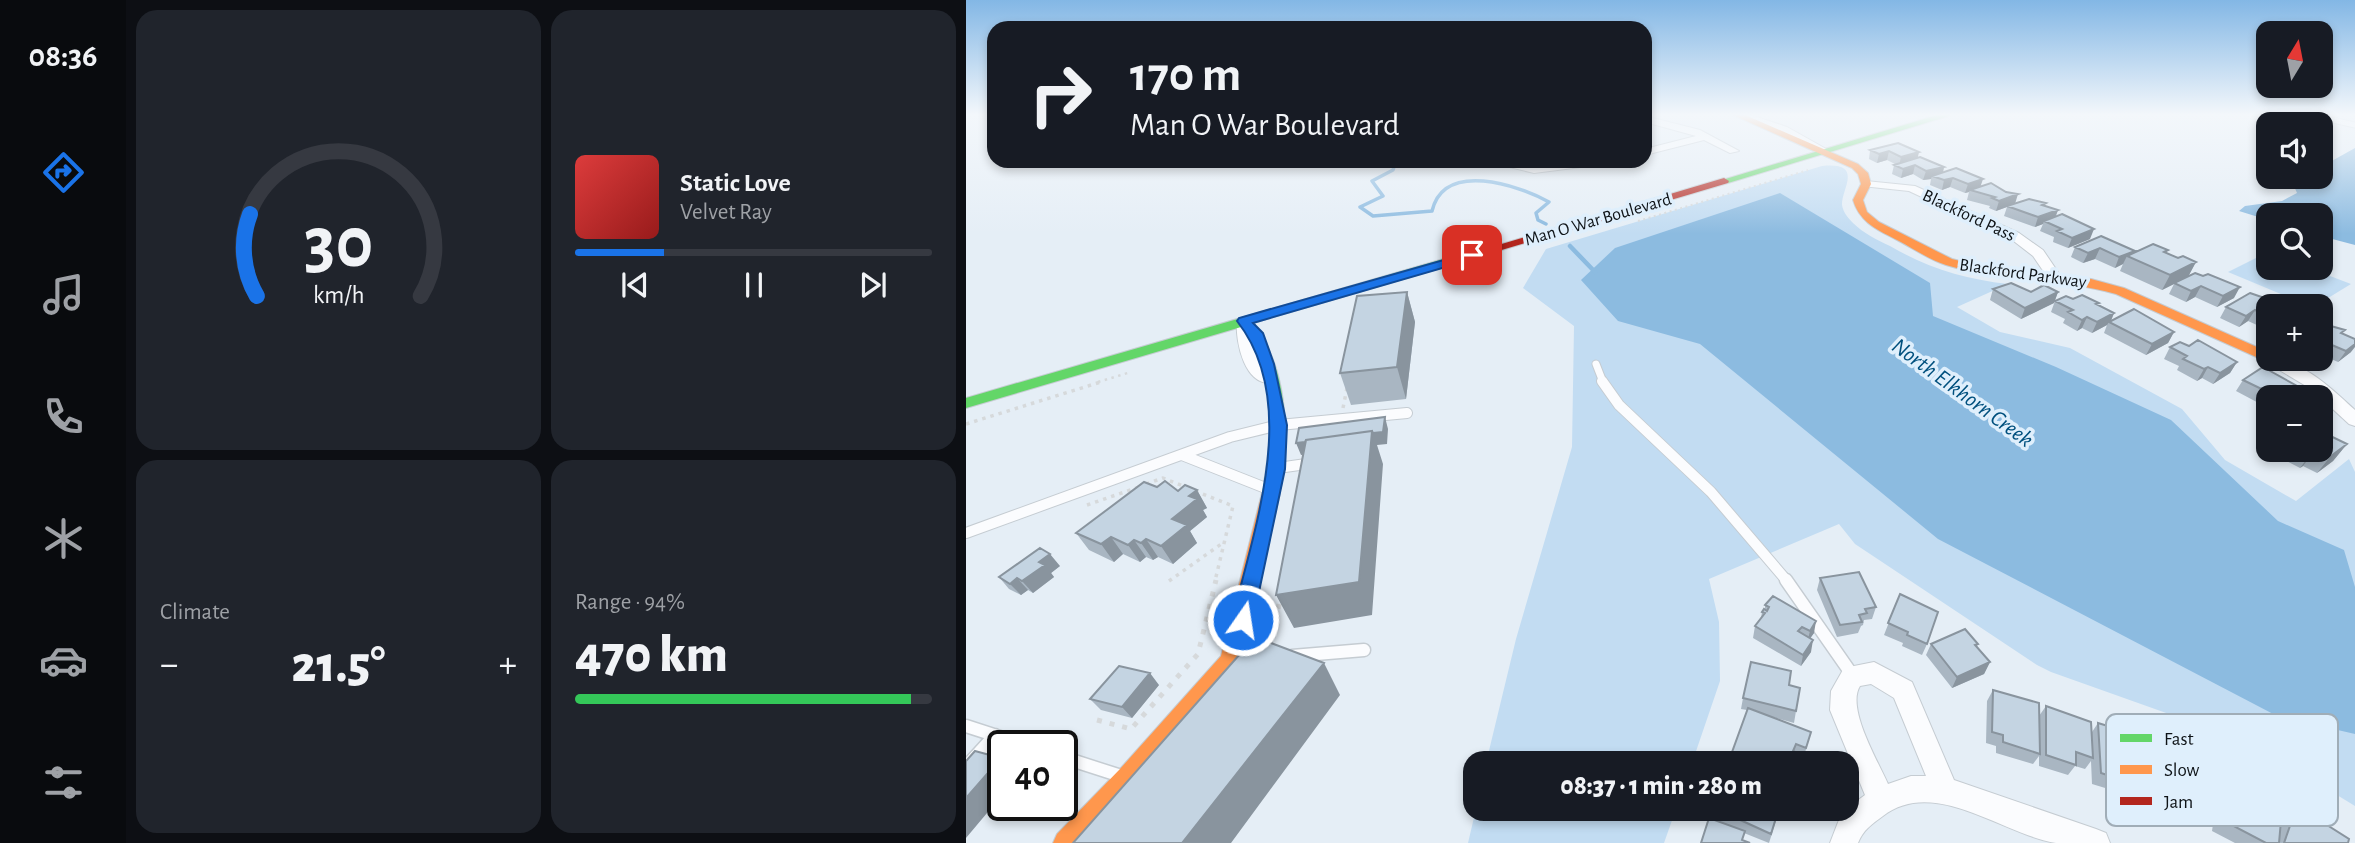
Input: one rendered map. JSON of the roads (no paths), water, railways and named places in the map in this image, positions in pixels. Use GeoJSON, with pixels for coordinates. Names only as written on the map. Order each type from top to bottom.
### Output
{"type":"FeatureCollection","features":[{"type":"Feature","properties":{"kind":"street","name":"Man O War Boulevard"},"geometry":{"type":"LineString","coordinates":[[966,403],[1818,154]]}},
{"type":"Feature","properties":{"kind":"street"},"geometry":{"type":"LineString","coordinates":[[1831,154],[1855,166],[1863,173],[1866,184]]}},
{"type":"Feature","properties":{"kind":"street"},"geometry":{"type":"LineString","coordinates":[[1524,168],[1550,168]]}},
{"type":"Feature","properties":{"kind":"street","name":"Blackford Parkway"},"geometry":{"type":"LineString","coordinates":[[1866,184],[1858,200],[1862,213],[1907,243],[1948,262],[1984,271],[2091,283],[2120,291],[2256,352]]}},
{"type":"Feature","properties":{"kind":"street","name":"Blackford Pass"},"geometry":{"type":"LineString","coordinates":[[1866,184],[1919,191],[2015,236],[2038,253],[2055,278]]}},
{"type":"Feature","properties":{"kind":"street"},"geometry":{"type":"LineString","coordinates":[[1066,843],[1237,660],[1277,469],[1279,425],[1267,364],[1256,333],[1244,321]]}},
{"type":"Feature","properties":{"kind":"street","name":"Blackford Parkway"},"geometry":{"type":"LineString","coordinates":[[2297,371],[2327,392],[2355,420]]}},
{"type":"Feature","properties":{"kind":"street"},"geometry":{"type":"LineString","coordinates":[[1881,800],[1843,710],[1843,691],[1853,676],[1874,673],[1903,690],[1945,790]]}},
{"type":"Feature","properties":{"kind":"street"},"geometry":{"type":"LineString","coordinates":[[1844,843],[1852,822],[1881,800],[1911,790],[1945,790],[2096,843]]}},
{"type":"Feature","properties":{"kind":"lane"},"geometry":{"type":"LineString","coordinates":[[1595,364],[1597,373],[1611,395],[1686,465],[1780,570],[1853,676]]}},
{"type":"Feature","properties":{"kind":"lane"},"geometry":{"type":"LineString","coordinates":[[966,533],[1230,437],[1279,425],[1406,413]]}},
{"type":"Feature","properties":{"kind":"lane"},"geometry":{"type":"LineString","coordinates":[[1182,454],[1272,491]]}},
{"type":"Feature","properties":{"kind":"lane"},"geometry":{"type":"LineString","coordinates":[[1277,469],[1325,461]]}},
{"type":"Feature","properties":{"kind":"lane"},"geometry":{"type":"LineString","coordinates":[[1281,657],[1364,650]]}},
{"type":"Feature","properties":{"kind":"lane"},"geometry":{"type":"LineString","coordinates":[[966,726],[987,733]]}},
{"type":"Feature","properties":{"kind":"lane"},"geometry":{"type":"LineString","coordinates":[[966,767],[987,744]]}},
{"type":"Feature","properties":{"kind":"lane"},"geometry":{"type":"LineString","coordinates":[[1078,762],[1129,778]]}},
{"type":"Feature","properties":{"kind":"water"},"geometry":{"type":"Polygon","coordinates":[[[2344,154],[2355,154],[2355,245],[2333,239],[2333,203],[2267,203],[2282,201],[2297,193],[2295,189],[2333,189],[2333,160],[2344,154]]]}},
{"type":"Feature","properties":{"kind":"water"},"geometry":{"type":"Polygon","coordinates":[[[1780,193],[1930,283],[1933,316],[2056,367],[2171,420],[2278,521],[2344,550],[2355,587],[2355,734],[2338,730],[2338,714],[2273,714],[1938,539],[1700,344],[1618,321],[1581,280],[1615,248],[1780,193]]]}},
{"type":"Feature","properties":{"kind":"water"},"geometry":{"type":"Polygon","coordinates":[[[2256,205],[2256,216],[2239,211],[2245,206],[2256,205]]]}},
{"type":"Feature","properties":{"kind":"waterway","name":"North Elkhorn Creek"},"geometry":{"type":"LineString","coordinates":[[1394,168],[1372,181],[1383,196],[1360,207],[1373,216],[1432,211],[1439,195],[1451,186],[1466,181],[1483,181],[1519,189],[1549,202],[1536,213],[1538,220],[1546,224]]}},
{"type":"Feature","properties":{"kind":"waterway","name":"North Elkhorn Creek"},"geometry":{"type":"LineString","coordinates":[[1570,246],[1595,272]]}}]}
